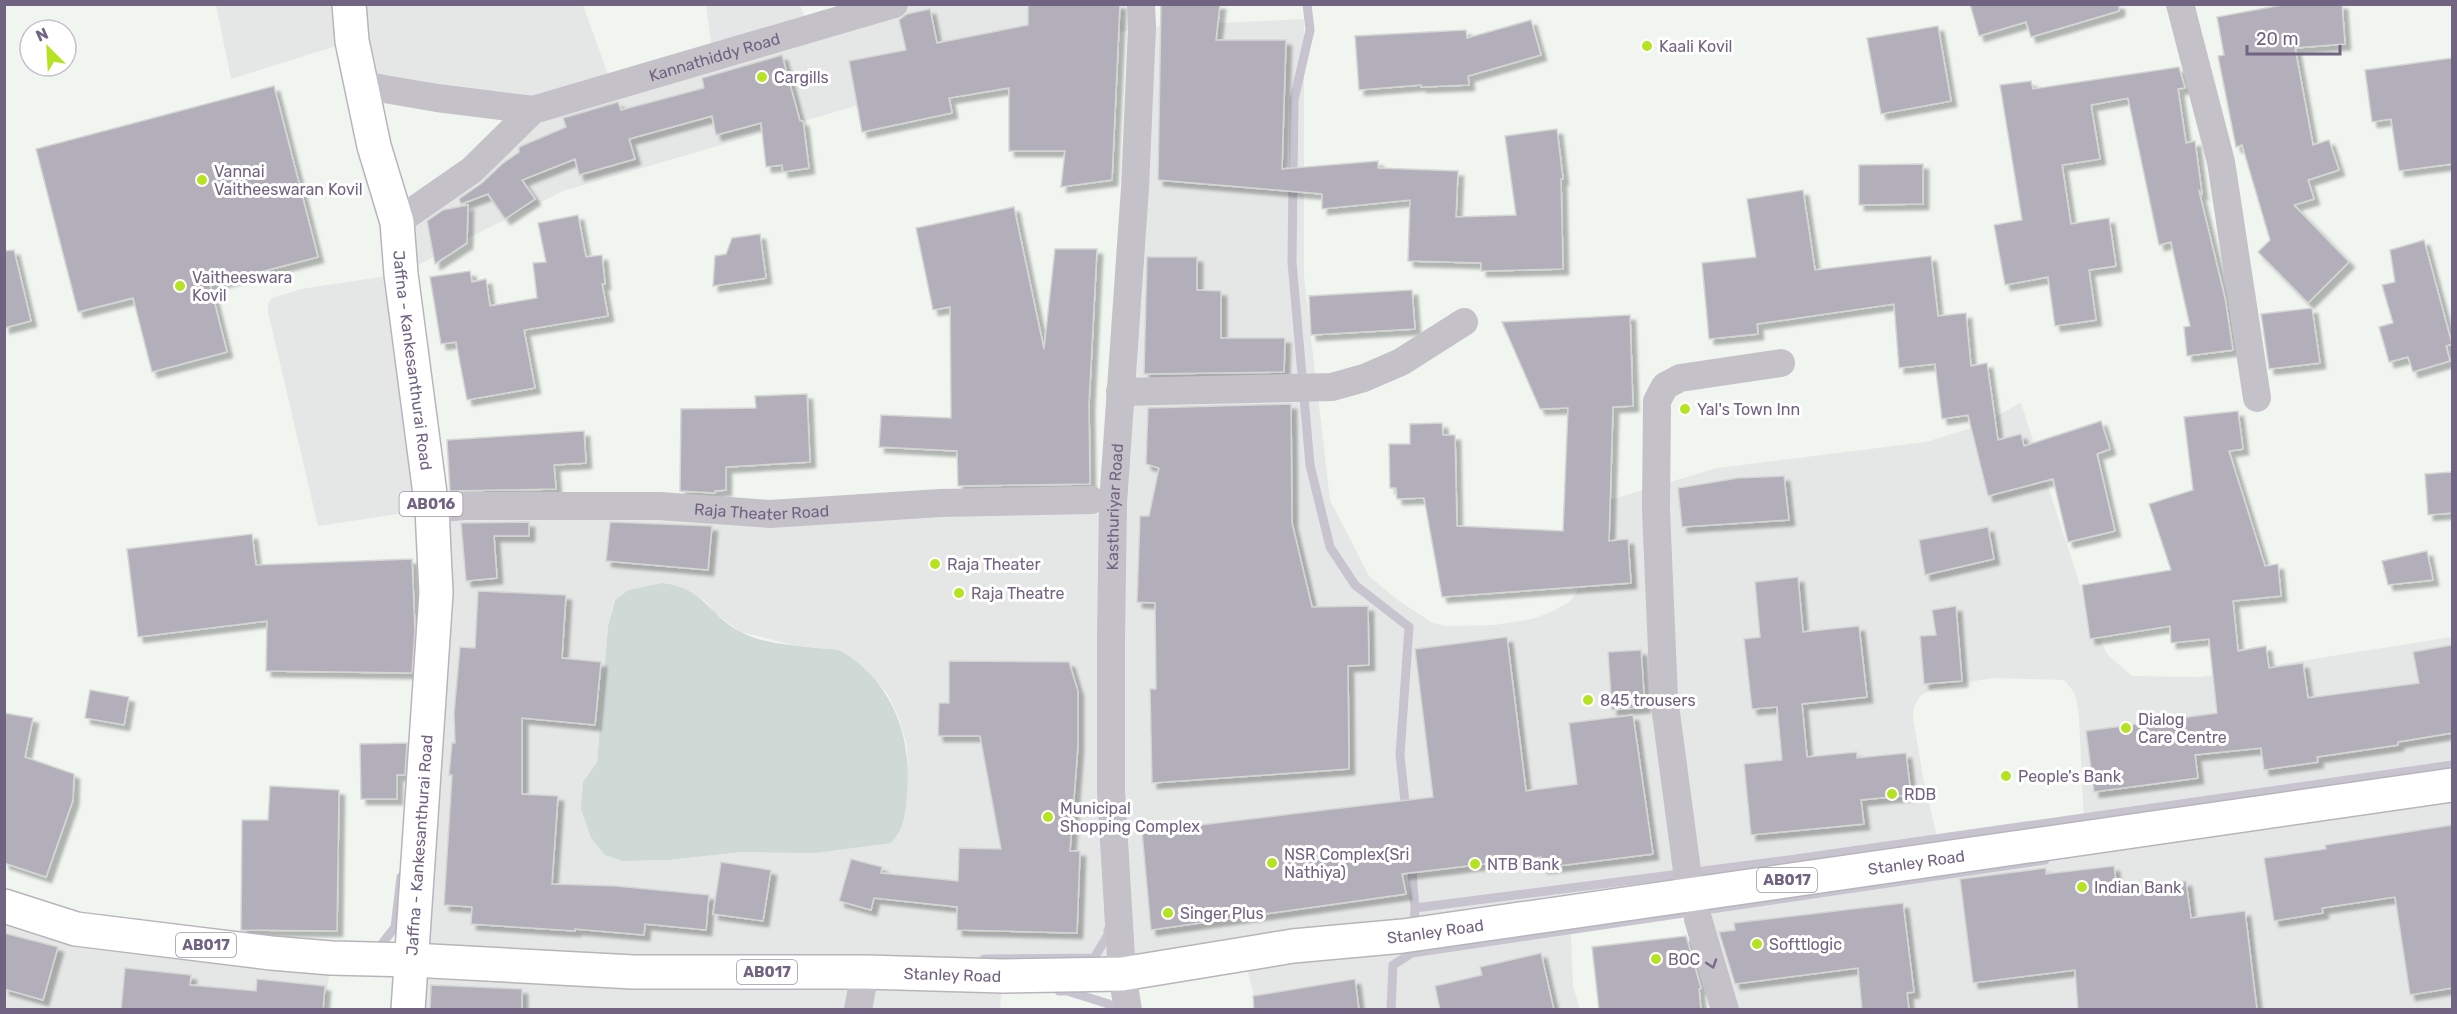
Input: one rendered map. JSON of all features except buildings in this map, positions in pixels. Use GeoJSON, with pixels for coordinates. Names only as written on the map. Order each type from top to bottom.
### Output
{"type":"FeatureCollection","features":[{"type":"Feature","properties":{"kind":"main road","name":"Jaffna - Kankesanthurai Road"},"geometry":{"type":"LineString","coordinates":[[349,4],[352,41],[374,146],[397,222],[401,274],[432,509],[436,593],[408,1010]]}},
{"type":"Feature","properties":{"kind":"main road","name":"Stanley Road"},"geometry":{"type":"LineString","coordinates":[[412,960],[633,972],[865,972],[1003,976],[1122,974],[1293,946],[1694,906],[2109,836],[2452,785]]}},
{"type":"Feature","properties":{"kind":"main road","name":"AB017"},"geometry":{"type":"LineString","coordinates":[[4,906],[76,929],[271,953],[331,958],[412,960]]}},
{"type":"Feature","properties":{"kind":"street","name":"Kannathiddy Road"},"geometry":{"type":"LineString","coordinates":[[533,110],[894,4]]}},
{"type":"Feature","properties":{"kind":"street","name":"Kasthuriyar Road"},"geometry":{"type":"LineString","coordinates":[[1128,1010],[1122,974],[1112,791],[1111,649],[1113,503],[1135,188],[1141,4]]}},
{"type":"Feature","properties":{"kind":"street"},"geometry":{"type":"LineString","coordinates":[[2180,4],[2222,162],[2257,398]]}},
{"type":"Feature","properties":{"kind":"street"},"geometry":{"type":"LineString","coordinates":[[361,86],[533,110]]}},
{"type":"Feature","properties":{"kind":"street"},"geometry":{"type":"LineString","coordinates":[[397,222],[472,170],[533,110]]}},
{"type":"Feature","properties":{"kind":"street"},"geometry":{"type":"LineString","coordinates":[[1120,392],[1332,387],[1364,378],[1401,362],[1464,322]]}},
{"type":"Feature","properties":{"kind":"street"},"geometry":{"type":"LineString","coordinates":[[1725,1010],[1694,906],[1664,698],[1656,510],[1657,401],[1665,386],[1680,378],[1781,363]]}},
{"type":"Feature","properties":{"kind":"street","name":"Raja Theater Road"},"geometry":{"type":"LineString","coordinates":[[432,509],[464,506],[660,506],[770,514],[940,503],[1091,500]]}},
{"type":"Feature","properties":{"kind":"street"},"geometry":{"type":"LineString","coordinates":[[858,1010],[865,972]]}},
{"type":"Feature","properties":{"kind":"shaded area"},"geometry":{"type":"Polygon","coordinates":[[[894,4],[1141,5],[1143,27],[1304,19],[1304,277],[1330,500],[1369,576],[1399,601],[1433,623],[1446,626],[1495,625],[1532,619],[1569,602],[1577,592],[1580,542],[1610,500],[1717,468],[1926,442],[1977,426],[2021,403],[2092,622],[2107,654],[2132,676],[2200,677],[2452,637],[2452,1009],[1725,1009],[1690,893],[1570,913],[1573,986],[1580,1009],[1257,1009],[1244,955],[1003,977],[1000,1009],[408,1009],[431,509],[318,526],[268,304],[272,298],[301,289],[401,274],[397,222],[533,110],[361,85],[352,41],[231,79],[216,5],[583,5],[612,86],[713,57],[706,5],[800,5],[809,29],[894,4]],[[1142,27],[1010,61],[563,191],[452,246],[401,275],[432,509],[1112,503],[1142,27]],[[662,583],[628,590],[614,600],[608,626],[597,762],[583,782],[623,861],[668,860],[743,852],[908,777],[907,746],[899,718],[887,693],[841,650],[792,645],[741,632],[715,613],[704,600],[662,583]],[[1993,678],[1934,688],[1920,696],[1914,707],[1913,718],[1924,782],[1942,858],[2085,839],[2079,717],[2076,697],[2064,680],[1993,678]]]}},
{"type":"Feature","properties":{"kind":"shaded area"},"geometry":{"type":"Polygon","coordinates":[[[662,583],[688,590],[730,625],[750,636],[778,643],[840,651],[860,665],[875,680],[896,713],[906,751],[908,772],[905,814],[902,826],[891,843],[815,853],[743,852],[668,860],[623,861],[605,855],[591,838],[581,809],[583,782],[597,762],[608,626],[615,600],[628,590],[662,583]]]}},
{"type":"Feature","properties":{"kind":"shaded area"},"geometry":{"type":"Polygon","coordinates":[[[5,906],[331,958],[325,1009],[5,1010],[5,906]]]}},
{"type":"Feature","properties":{"kind":"waterway"},"geometry":{"type":"LineString","coordinates":[[1307,4],[1310,30],[1294,100],[1292,262],[1310,465],[1330,547],[1355,585],[1409,627],[1400,755],[1406,812]]}},
{"type":"Feature","properties":{"kind":"waterway"},"geometry":{"type":"LineString","coordinates":[[1415,908],[1789,860],[2452,765]]}},
{"type":"Feature","properties":{"kind":"waterway"},"geometry":{"type":"LineString","coordinates":[[1412,953],[2045,860]]}},
{"type":"Feature","properties":{"kind":"waterway"},"geometry":{"type":"LineString","coordinates":[[1391,1010],[1393,965],[1412,953],[1415,908],[1411,861]]}},
{"type":"Feature","properties":{"kind":"waterway"},"geometry":{"type":"LineString","coordinates":[[374,949],[378,949],[395,927],[401,877]]}},
{"type":"Feature","properties":{"kind":"waterway"},"geometry":{"type":"LineString","coordinates":[[984,959],[1094,958],[1108,935],[1108,930]]}},
{"type":"Feature","properties":{"kind":"waterway"},"geometry":{"type":"LineString","coordinates":[[1059,991],[1067,991],[1109,1004],[1110,1010]]}},
{"type":"Feature","properties":{"kind":"place","name":"Kaali Kovil"},"geometry":{"type":"Point","coordinates":[1647,46]}},
{"type":"Feature","properties":{"kind":"place","name":"Cargills"},"geometry":{"type":"Point","coordinates":[762,77]}},
{"type":"Feature","properties":{"kind":"place","name":"Vannai Vaitheeswaran Kovil"},"geometry":{"type":"Point","coordinates":[202,180]}},
{"type":"Feature","properties":{"kind":"place","name":"Vaitheeswara Kovil"},"geometry":{"type":"Point","coordinates":[180,286]}},
{"type":"Feature","properties":{"kind":"place","name":"Yal's Town Inn"},"geometry":{"type":"Point","coordinates":[1685,409]}},
{"type":"Feature","properties":{"kind":"place","name":"Raja Theater"},"geometry":{"type":"Point","coordinates":[935,564]}},
{"type":"Feature","properties":{"kind":"place","name":"Raja Theatre"},"geometry":{"type":"Point","coordinates":[959,593]}},
{"type":"Feature","properties":{"kind":"place","name":"845 trousers"},"geometry":{"type":"Point","coordinates":[1588,700]}},
{"type":"Feature","properties":{"kind":"place","name":"Dialog Care Centre"},"geometry":{"type":"Point","coordinates":[2126,728]}},
{"type":"Feature","properties":{"kind":"place","name":"People's Bank"},"geometry":{"type":"Point","coordinates":[2006,776]}},
{"type":"Feature","properties":{"kind":"place","name":"RDB"},"geometry":{"type":"Point","coordinates":[1892,794]}},
{"type":"Feature","properties":{"kind":"place","name":"Municipal Shopping Complex"},"geometry":{"type":"Point","coordinates":[1048,817]}},
{"type":"Feature","properties":{"kind":"place","name":"NSR Complex(Sri Nathiya)"},"geometry":{"type":"Point","coordinates":[1272,863]}},
{"type":"Feature","properties":{"kind":"place","name":"NTB Bank"},"geometry":{"type":"Point","coordinates":[1475,864]}},
{"type":"Feature","properties":{"kind":"place","name":"Indian Bank"},"geometry":{"type":"Point","coordinates":[2082,887]}},
{"type":"Feature","properties":{"kind":"place","name":"Singer Plus"},"geometry":{"type":"Point","coordinates":[1168,913]}},
{"type":"Feature","properties":{"kind":"place","name":"Softtlogic"},"geometry":{"type":"Point","coordinates":[1757,944]}},
{"type":"Feature","properties":{"kind":"place","name":"BOC"},"geometry":{"type":"Point","coordinates":[1656,959]}}]}
